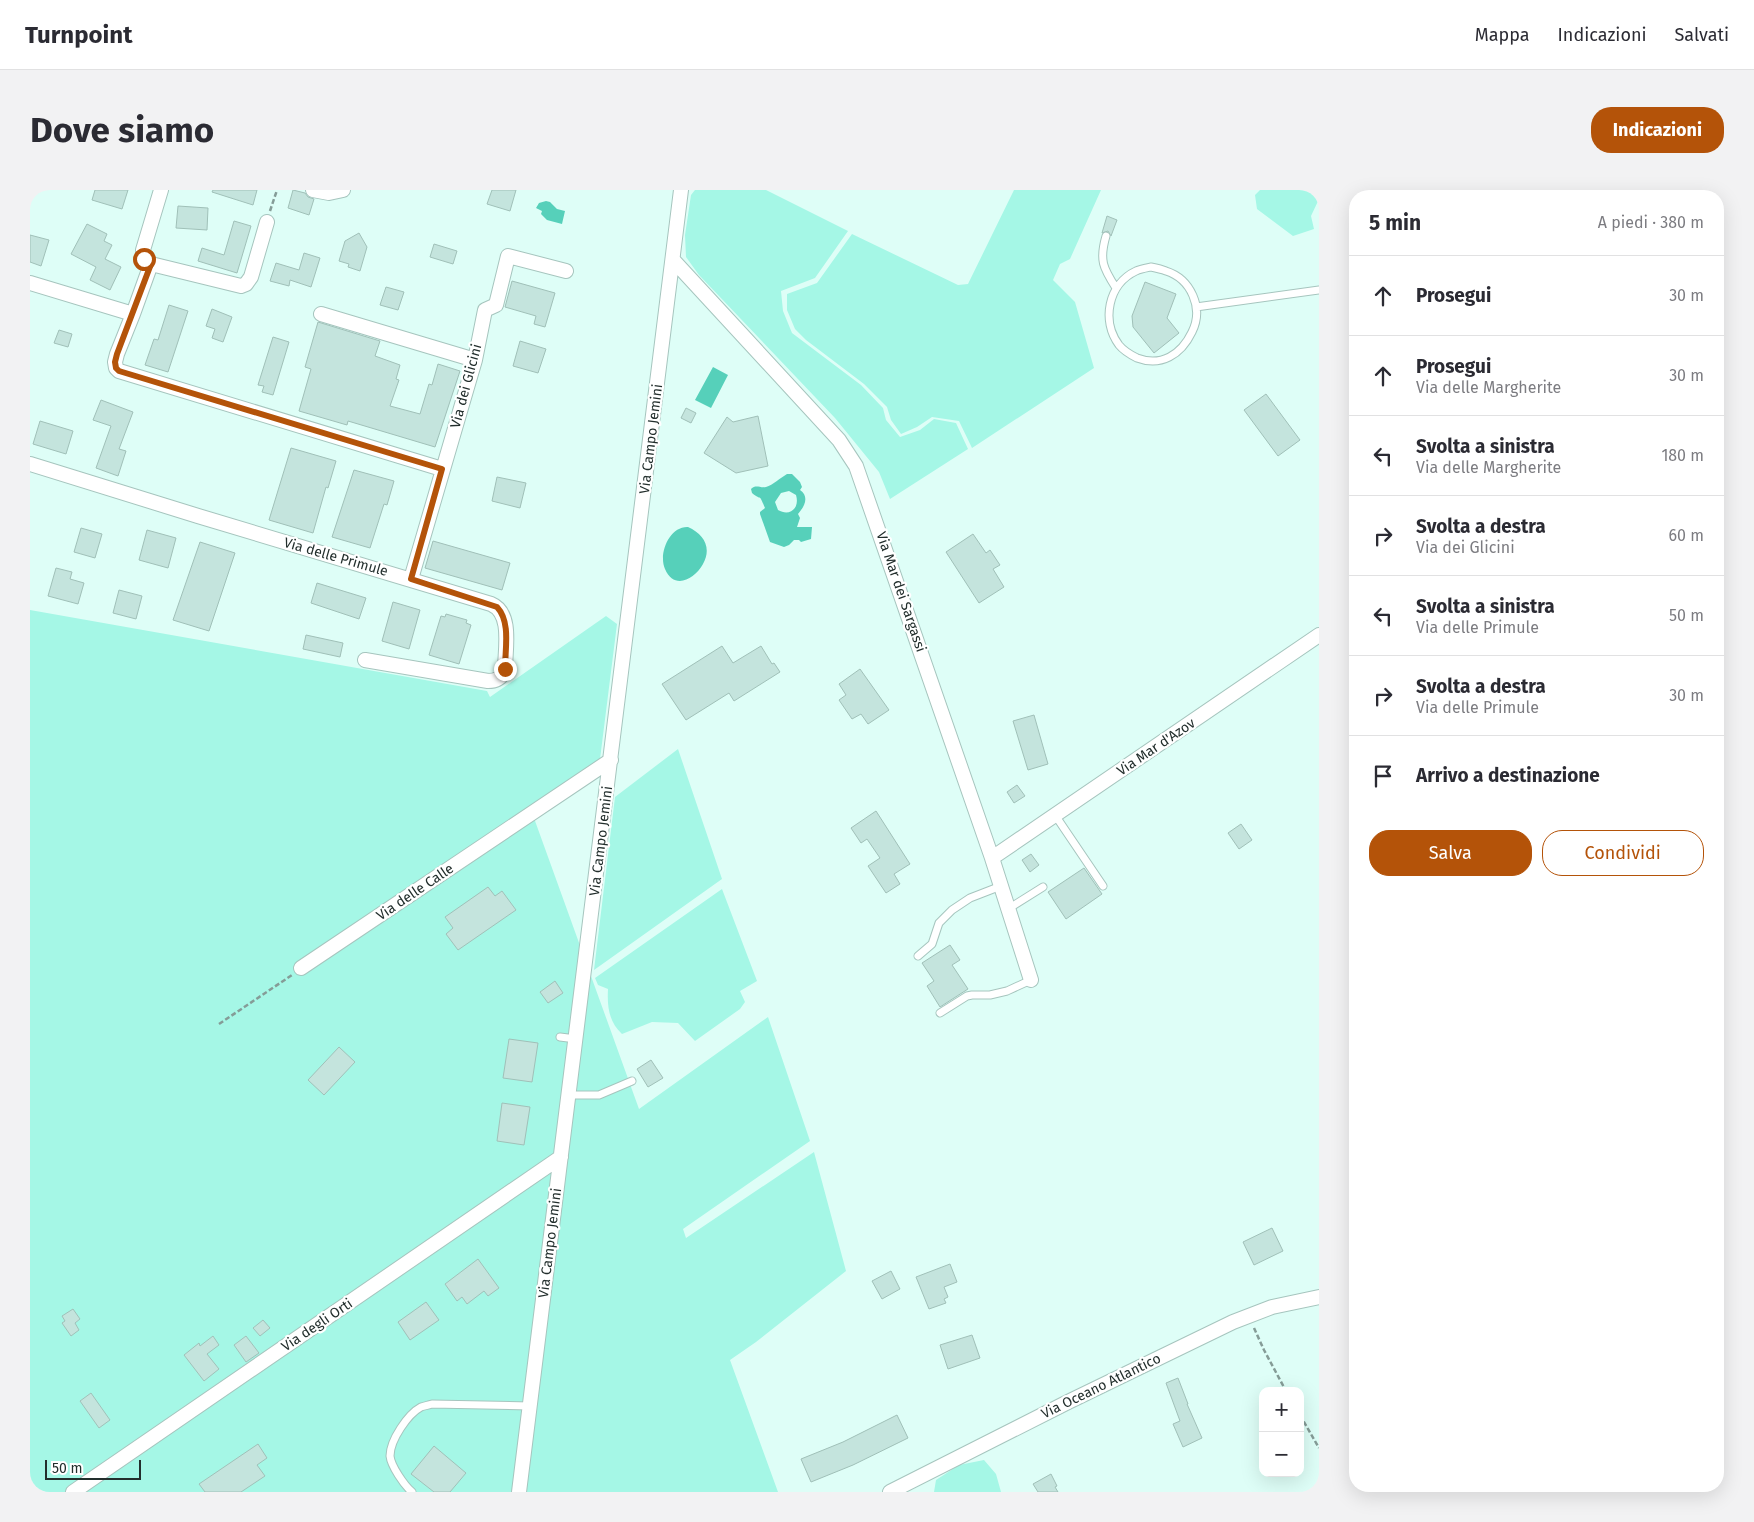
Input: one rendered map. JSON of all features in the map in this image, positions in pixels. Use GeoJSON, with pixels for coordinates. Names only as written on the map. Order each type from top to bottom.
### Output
{"type":"FeatureCollection","features":[{"type":"Feature","properties":{"kind":"street"},"geometry":{"type":"LineString","coordinates":[[161,190],[143,250],[144,259],[151,264],[241,286],[246,284],[251,277],[267,222]]}},
{"type":"Feature","properties":{"kind":"street"},"geometry":{"type":"LineString","coordinates":[[313,190],[329,193],[343,190]]}},
{"type":"Feature","properties":{"kind":"street","name":"Via Campo Jemini"},"geometry":{"type":"LineString","coordinates":[[519,1492],[681,190]]}},
{"type":"Feature","properties":{"kind":"street","name":"Via dei Glicini"},"geometry":{"type":"LineString","coordinates":[[411,579],[475,360],[485,310],[496,305],[508,256],[566,271]]}},
{"type":"Feature","properties":{"kind":"street","name":"Via Mar dei Sargassi"},"geometry":{"type":"LineString","coordinates":[[673,260],[839,440],[852,458],[865,489],[992,858],[1031,980]]}},
{"type":"Feature","properties":{"kind":"street"},"geometry":{"type":"LineString","coordinates":[[151,264],[116,359],[116,368],[119,371],[442,469]]}},
{"type":"Feature","properties":{"kind":"street"},"geometry":{"type":"LineString","coordinates":[[30,283],[133,314]]}},
{"type":"Feature","properties":{"kind":"street"},"geometry":{"type":"LineString","coordinates":[[321,314],[475,360]]}},
{"type":"Feature","properties":{"kind":"street","name":"Via delle Primule"},"geometry":{"type":"LineString","coordinates":[[30,464],[491,604],[499,609],[503,616],[506,628],[505,669],[502,676],[498,679],[488,681],[366,660]]}},
{"type":"Feature","properties":{"kind":"street","name":"Via Mar d'Azov"},"geometry":{"type":"LineString","coordinates":[[992,858],[1319,635]]}},
{"type":"Feature","properties":{"kind":"street","name":"Via delle Calle"},"geometry":{"type":"LineString","coordinates":[[301,968],[611,760]]}},
{"type":"Feature","properties":{"kind":"street","name":"Via degli Orti"},"geometry":{"type":"LineString","coordinates":[[73,1492],[561,1157]]}},
{"type":"Feature","properties":{"kind":"street","name":"Via Oceano Atlantico"},"geometry":{"type":"LineString","coordinates":[[890,1492],[1076,1398],[1249,1316],[1272,1306],[1319,1297]]}},
{"type":"Feature","properties":{"kind":"lane"},"geometry":{"type":"LineString","coordinates":[[1106,236],[1102,250],[1104,271],[1116,288]]}},
{"type":"Feature","properties":{"kind":"lane"},"geometry":{"type":"LineString","coordinates":[[1151,267],[1167,271],[1179,278],[1190,290],[1196,307],[1197,317],[1193,330],[1186,342],[1176,354],[1162,361],[1146,361],[1132,356],[1120,347],[1112,334],[1108,307],[1116,288],[1136,270],[1151,267]]}},
{"type":"Feature","properties":{"kind":"lane"},"geometry":{"type":"LineString","coordinates":[[1196,307],[1319,290]]}},
{"type":"Feature","properties":{"kind":"lane"},"geometry":{"type":"LineString","coordinates":[[1055,815],[1103,886]]}},
{"type":"Feature","properties":{"kind":"lane"},"geometry":{"type":"LineString","coordinates":[[918,956],[932,944],[939,923],[952,910],[970,898],[1001,886]]}},
{"type":"Feature","properties":{"kind":"lane"},"geometry":{"type":"LineString","coordinates":[[1008,909],[1043,887]]}},
{"type":"Feature","properties":{"kind":"lane"},"geometry":{"type":"LineString","coordinates":[[940,1013],[972,994],[990,995],[1007,991],[1031,980]]}},
{"type":"Feature","properties":{"kind":"lane"},"geometry":{"type":"LineString","coordinates":[[560,1037],[576,1039]]}},
{"type":"Feature","properties":{"kind":"lane"},"geometry":{"type":"LineString","coordinates":[[569,1095],[599,1095],[615,1090],[632,1081]]}},
{"type":"Feature","properties":{"kind":"lane"},"geometry":{"type":"LineString","coordinates":[[412,1492],[403,1483],[390,1456],[394,1439],[406,1422],[420,1408],[432,1404],[530,1406]]}},
{"type":"Feature","properties":{"kind":"path"},"geometry":{"type":"LineString","coordinates":[[267,222],[277,190]]}},
{"type":"Feature","properties":{"kind":"path"},"geometry":{"type":"LineString","coordinates":[[218,1024],[301,968]]}},
{"type":"Feature","properties":{"kind":"path"},"geometry":{"type":"LineString","coordinates":[[1249,1316],[1264,1350],[1284,1387]]}},
{"type":"Feature","properties":{"kind":"path"},"geometry":{"type":"LineString","coordinates":[[1304,1422],[1319,1448]]}},
{"type":"Feature","properties":{"kind":"shaded area"},"geometry":{"type":"Polygon","coordinates":[[[695,190],[766,190],[848,231],[815,278],[781,291],[783,311],[792,333],[861,385],[883,408],[886,420],[900,437],[920,430],[934,419],[956,423],[968,449],[890,499],[879,472],[835,418],[699,275],[686,257],[685,235],[691,195],[695,190]]]}},
{"type":"Feature","properties":{"kind":"shaded area"},"geometry":{"type":"Polygon","coordinates":[[[1014,190],[1101,190],[1070,259],[1060,264],[1053,280],[1075,302],[1094,368],[972,448],[959,421],[932,417],[917,427],[901,434],[891,420],[887,407],[864,384],[806,340],[795,329],[787,310],[787,294],[817,283],[852,234],[958,285],[968,284],[1014,190]]]}},
{"type":"Feature","properties":{"kind":"shaded area"},"geometry":{"type":"Polygon","coordinates":[[[1260,190],[1319,190],[1319,199],[1311,216],[1314,229],[1293,236],[1257,209],[1255,195],[1260,190]]]}},
{"type":"Feature","properties":{"kind":"shaded area"},"geometry":{"type":"Polygon","coordinates":[[[550,202],[557,209],[565,211],[562,224],[547,220],[541,214],[542,211],[536,208],[539,203],[550,202]]]}},
{"type":"Feature","properties":{"kind":"shaded area"},"geometry":{"type":"Polygon","coordinates":[[[713,367],[728,375],[711,408],[695,400],[713,367]]]}},
{"type":"Feature","properties":{"kind":"shaded area"},"geometry":{"type":"Polygon","coordinates":[[[787,474],[792,474],[800,482],[802,487],[800,490],[805,496],[804,505],[798,514],[800,518],[797,527],[812,527],[811,539],[801,542],[794,540],[784,547],[770,542],[760,514],[765,508],[761,499],[752,493],[751,489],[756,486],[769,486],[787,474]],[[789,491],[781,493],[775,502],[778,510],[790,512],[793,510],[797,504],[796,495],[789,491]]]}},
{"type":"Feature","properties":{"kind":"shaded area"},"geometry":{"type":"Polygon","coordinates":[[[688,527],[698,533],[705,542],[706,558],[695,574],[679,581],[673,579],[665,569],[663,563],[664,548],[676,531],[688,527]]]}},
{"type":"Feature","properties":{"kind":"shaded area"},"geometry":{"type":"Polygon","coordinates":[[[30,610],[487,691],[490,697],[606,616],[617,624],[600,759],[530,807],[639,1109],[768,1017],[810,1141],[683,1229],[686,1238],[814,1152],[846,1271],[756,1342],[730,1360],[778,1492],[30,1492],[30,610]]]}},
{"type":"Feature","properties":{"kind":"shaded area"},"geometry":{"type":"Polygon","coordinates":[[[678,749],[722,879],[594,970],[615,797],[678,749]]]}},
{"type":"Feature","properties":{"kind":"shaded area"},"geometry":{"type":"Polygon","coordinates":[[[722,889],[757,981],[740,991],[745,1002],[740,1009],[695,1041],[678,1023],[652,1022],[622,1034],[614,1024],[610,1014],[608,989],[598,985],[595,978],[722,889]]]}},
{"type":"Feature","properties":{"kind":"shaded area"},"geometry":{"type":"Polygon","coordinates":[[[984,1460],[996,1474],[1001,1492],[934,1492],[936,1480],[959,1465],[984,1460]]]}},
{"type":"Feature","properties":{"kind":"building"},"geometry":{"type":"Polygon","coordinates":[[[95,190],[128,190],[122,209],[92,200],[95,190]]]}},
{"type":"Feature","properties":{"kind":"building"},"geometry":{"type":"Polygon","coordinates":[[[213,190],[257,190],[253,205],[212,192],[213,190]]]}},
{"type":"Feature","properties":{"kind":"building"},"geometry":{"type":"Polygon","coordinates":[[[293,190],[305,193],[308,197],[314,199],[309,215],[288,208],[293,190]]]}},
{"type":"Feature","properties":{"kind":"building"},"geometry":{"type":"Polygon","coordinates":[[[492,190],[516,190],[510,211],[487,204],[492,190]]]}},
{"type":"Feature","properties":{"kind":"building"},"geometry":{"type":"Polygon","coordinates":[[[178,206],[208,208],[207,230],[176,228],[178,206]]]}},
{"type":"Feature","properties":{"kind":"building"},"geometry":{"type":"Polygon","coordinates":[[[1107,216],[1117,220],[1111,236],[1108,231],[1102,233],[1107,216]]]}},
{"type":"Feature","properties":{"kind":"building"},"geometry":{"type":"Polygon","coordinates":[[[234,221],[251,226],[237,273],[198,261],[202,248],[224,255],[234,221]]]}},
{"type":"Feature","properties":{"kind":"building"},"geometry":{"type":"Polygon","coordinates":[[[87,224],[107,234],[104,241],[112,245],[105,259],[121,267],[110,290],[90,280],[96,267],[71,254],[87,224]]]}},
{"type":"Feature","properties":{"kind":"building"},"geometry":{"type":"Polygon","coordinates":[[[359,233],[367,247],[360,271],[348,267],[349,264],[339,261],[345,241],[359,233]]]}},
{"type":"Feature","properties":{"kind":"building"},"geometry":{"type":"Polygon","coordinates":[[[30,235],[49,240],[41,266],[30,262],[30,235]]]}},
{"type":"Feature","properties":{"kind":"building"},"geometry":{"type":"Polygon","coordinates":[[[434,244],[457,251],[453,264],[430,257],[434,244]]]}},
{"type":"Feature","properties":{"kind":"building"},"geometry":{"type":"Polygon","coordinates":[[[304,253],[320,258],[311,287],[290,280],[289,286],[270,281],[276,263],[299,270],[304,253]]]}},
{"type":"Feature","properties":{"kind":"building"},"geometry":{"type":"Polygon","coordinates":[[[512,281],[555,293],[545,327],[534,324],[536,316],[505,307],[512,281]]]}},
{"type":"Feature","properties":{"kind":"building"},"geometry":{"type":"Polygon","coordinates":[[[1145,282],[1176,294],[1167,318],[1179,333],[1154,353],[1133,327],[1132,316],[1145,282]]]}},
{"type":"Feature","properties":{"kind":"building"},"geometry":{"type":"Polygon","coordinates":[[[386,287],[404,292],[398,310],[380,305],[386,287]]]}},
{"type":"Feature","properties":{"kind":"building"},"geometry":{"type":"Polygon","coordinates":[[[169,305],[188,311],[168,372],[145,365],[154,339],[158,340],[169,305]]]}},
{"type":"Feature","properties":{"kind":"building"},"geometry":{"type":"Polygon","coordinates":[[[212,309],[232,317],[223,342],[212,338],[215,329],[206,326],[212,309]]]}},
{"type":"Feature","properties":{"kind":"building"},"geometry":{"type":"Polygon","coordinates":[[[318,322],[380,341],[375,356],[400,365],[396,379],[399,380],[390,406],[420,414],[429,384],[432,385],[438,364],[460,371],[435,447],[348,421],[347,425],[299,411],[311,369],[305,367],[318,322]]]}},
{"type":"Feature","properties":{"kind":"building"},"geometry":{"type":"Polygon","coordinates":[[[59,330],[72,334],[68,347],[54,343],[59,330]]]}},
{"type":"Feature","properties":{"kind":"building"},"geometry":{"type":"Polygon","coordinates":[[[273,337],[289,342],[273,395],[262,392],[264,386],[258,385],[273,337]]]}},
{"type":"Feature","properties":{"kind":"building"},"geometry":{"type":"Polygon","coordinates":[[[520,341],[546,349],[538,373],[513,366],[520,341]]]}},
{"type":"Feature","properties":{"kind":"building"},"geometry":{"type":"Polygon","coordinates":[[[1266,394],[1300,440],[1278,456],[1244,410],[1266,394]]]}},
{"type":"Feature","properties":{"kind":"building"},"geometry":{"type":"Polygon","coordinates":[[[101,400],[133,412],[119,449],[126,451],[118,476],[96,468],[111,426],[93,420],[101,400]]]}},
{"type":"Feature","properties":{"kind":"building"},"geometry":{"type":"Polygon","coordinates":[[[686,408],[696,413],[691,423],[681,418],[686,408]]]}},
{"type":"Feature","properties":{"kind":"building"},"geometry":{"type":"Polygon","coordinates":[[[758,416],[768,466],[736,473],[704,453],[727,417],[733,422],[758,416]]]}},
{"type":"Feature","properties":{"kind":"building"},"geometry":{"type":"Polygon","coordinates":[[[40,421],[73,431],[66,454],[33,444],[40,421]]]}},
{"type":"Feature","properties":{"kind":"building"},"geometry":{"type":"Polygon","coordinates":[[[291,448],[336,461],[328,488],[326,487],[313,533],[269,520],[291,448]]]}},
{"type":"Feature","properties":{"kind":"building"},"geometry":{"type":"Polygon","coordinates":[[[354,470],[394,481],[387,505],[384,504],[370,548],[332,537],[354,470]]]}},
{"type":"Feature","properties":{"kind":"building"},"geometry":{"type":"Polygon","coordinates":[[[497,477],[526,483],[520,508],[492,501],[497,477]]]}},
{"type":"Feature","properties":{"kind":"building"},"geometry":{"type":"Polygon","coordinates":[[[81,528],[102,534],[95,558],[74,552],[81,528]]]}},
{"type":"Feature","properties":{"kind":"building"},"geometry":{"type":"Polygon","coordinates":[[[147,530],[176,538],[168,568],[139,560],[147,530]]]}},
{"type":"Feature","properties":{"kind":"building"},"geometry":{"type":"Polygon","coordinates":[[[973,534],[986,553],[990,550],[1000,565],[993,569],[1004,587],[979,603],[946,552],[973,534]]]}},
{"type":"Feature","properties":{"kind":"building"},"geometry":{"type":"Polygon","coordinates":[[[433,541],[510,563],[502,590],[425,568],[433,541]]]}},
{"type":"Feature","properties":{"kind":"building"},"geometry":{"type":"Polygon","coordinates":[[[200,542],[235,553],[209,631],[173,620],[200,542]]]}},
{"type":"Feature","properties":{"kind":"building"},"geometry":{"type":"Polygon","coordinates":[[[56,568],[72,572],[70,579],[84,583],[78,604],[48,596],[56,568]]]}},
{"type":"Feature","properties":{"kind":"building"},"geometry":{"type":"Polygon","coordinates":[[[317,583],[366,598],[359,619],[311,603],[317,583]]]}},
{"type":"Feature","properties":{"kind":"building"},"geometry":{"type":"Polygon","coordinates":[[[119,590],[142,596],[136,619],[113,613],[119,590]]]}},
{"type":"Feature","properties":{"kind":"building"},"geometry":{"type":"Polygon","coordinates":[[[393,602],[420,610],[409,649],[382,641],[393,602]]]}},
{"type":"Feature","properties":{"kind":"building"},"geometry":{"type":"Polygon","coordinates":[[[446,614],[467,620],[466,623],[471,625],[459,664],[429,655],[441,616],[445,617],[446,614]]]}},
{"type":"Feature","properties":{"kind":"building"},"geometry":{"type":"Polygon","coordinates":[[[306,635],[343,643],[340,657],[303,649],[306,635]]]}},
{"type":"Feature","properties":{"kind":"building"},"geometry":{"type":"Polygon","coordinates":[[[722,646],[733,663],[761,646],[772,664],[774,663],[780,672],[734,701],[729,693],[686,720],[662,684],[722,646]]]}},
{"type":"Feature","properties":{"kind":"building"},"geometry":{"type":"Polygon","coordinates":[[[860,669],[889,710],[868,724],[861,714],[852,719],[839,700],[846,695],[839,684],[860,669]]]}},
{"type":"Feature","properties":{"kind":"building"},"geometry":{"type":"Polygon","coordinates":[[[1034,715],[1048,764],[1028,770],[1013,721],[1034,715]]]}},
{"type":"Feature","properties":{"kind":"building"},"geometry":{"type":"Polygon","coordinates":[[[1017,785],[1025,796],[1014,803],[1007,792],[1017,785]]]}},
{"type":"Feature","properties":{"kind":"building"},"geometry":{"type":"Polygon","coordinates":[[[876,811],[910,864],[894,874],[900,884],[886,893],[868,866],[880,858],[867,839],[861,843],[851,828],[876,811]]]}},
{"type":"Feature","properties":{"kind":"building"},"geometry":{"type":"Polygon","coordinates":[[[1241,824],[1252,840],[1239,849],[1228,833],[1241,824]]]}},
{"type":"Feature","properties":{"kind":"building"},"geometry":{"type":"Polygon","coordinates":[[[1031,854],[1039,865],[1030,872],[1022,860],[1031,854]]]}},
{"type":"Feature","properties":{"kind":"building"},"geometry":{"type":"Polygon","coordinates":[[[1084,868],[1102,894],[1066,919],[1048,892],[1084,868]]]}},
{"type":"Feature","properties":{"kind":"building"},"geometry":{"type":"Polygon","coordinates":[[[488,887],[495,896],[502,891],[516,910],[458,950],[446,934],[453,928],[445,917],[488,887]]]}},
{"type":"Feature","properties":{"kind":"building"},"geometry":{"type":"Polygon","coordinates":[[[950,945],[960,960],[952,965],[968,989],[940,1007],[927,986],[934,981],[922,963],[950,945]]]}},
{"type":"Feature","properties":{"kind":"building"},"geometry":{"type":"Polygon","coordinates":[[[555,981],[563,993],[548,1003],[540,992],[555,981]]]}},
{"type":"Feature","properties":{"kind":"building"},"geometry":{"type":"Polygon","coordinates":[[[509,1039],[538,1043],[532,1082],[503,1078],[509,1039]]]}},
{"type":"Feature","properties":{"kind":"building"},"geometry":{"type":"Polygon","coordinates":[[[339,1047],[355,1062],[324,1095],[308,1080],[339,1047]]]}},
{"type":"Feature","properties":{"kind":"building"},"geometry":{"type":"Polygon","coordinates":[[[651,1060],[663,1078],[648,1087],[637,1069],[651,1060]]]}},
{"type":"Feature","properties":{"kind":"building"},"geometry":{"type":"Polygon","coordinates":[[[502,1103],[530,1107],[524,1145],[497,1141],[502,1103]]]}},
{"type":"Feature","properties":{"kind":"building"},"geometry":{"type":"Polygon","coordinates":[[[1272,1228],[1283,1251],[1254,1265],[1243,1242],[1272,1228]]]}},
{"type":"Feature","properties":{"kind":"building"},"geometry":{"type":"Polygon","coordinates":[[[478,1259],[499,1288],[488,1296],[484,1291],[467,1304],[462,1297],[457,1301],[445,1284],[478,1259]]]}},
{"type":"Feature","properties":{"kind":"building"},"geometry":{"type":"Polygon","coordinates":[[[950,1264],[957,1282],[944,1287],[948,1297],[944,1299],[946,1303],[929,1309],[916,1277],[950,1264]]]}},
{"type":"Feature","properties":{"kind":"building"},"geometry":{"type":"Polygon","coordinates":[[[891,1271],[900,1289],[882,1299],[872,1281],[891,1271]]]}},
{"type":"Feature","properties":{"kind":"building"},"geometry":{"type":"Polygon","coordinates":[[[426,1302],[439,1320],[410,1340],[398,1322],[426,1302]]]}},
{"type":"Feature","properties":{"kind":"building"},"geometry":{"type":"Polygon","coordinates":[[[73,1309],[80,1319],[75,1323],[79,1330],[71,1336],[62,1323],[65,1321],[62,1316],[73,1309]]]}},
{"type":"Feature","properties":{"kind":"building"},"geometry":{"type":"Polygon","coordinates":[[[263,1320],[270,1328],[260,1336],[253,1328],[263,1320]]]}},
{"type":"Feature","properties":{"kind":"building"},"geometry":{"type":"Polygon","coordinates":[[[972,1335],[980,1358],[948,1369],[940,1345],[972,1335]]]}},
{"type":"Feature","properties":{"kind":"building"},"geometry":{"type":"Polygon","coordinates":[[[213,1336],[219,1345],[207,1354],[219,1369],[204,1381],[184,1355],[199,1343],[200,1346],[213,1336]]]}},
{"type":"Feature","properties":{"kind":"building"},"geometry":{"type":"Polygon","coordinates":[[[246,1336],[259,1353],[246,1362],[234,1345],[246,1336]]]}},
{"type":"Feature","properties":{"kind":"building"},"geometry":{"type":"Polygon","coordinates":[[[1178,1378],[1202,1438],[1183,1447],[1173,1424],[1180,1421],[1166,1383],[1178,1378]]]}},
{"type":"Feature","properties":{"kind":"building"},"geometry":{"type":"Polygon","coordinates":[[[91,1393],[110,1420],[99,1428],[80,1401],[91,1393]]]}},
{"type":"Feature","properties":{"kind":"building"},"geometry":{"type":"Polygon","coordinates":[[[897,1415],[908,1438],[853,1465],[811,1482],[801,1459],[843,1442],[897,1415]]]}},
{"type":"Feature","properties":{"kind":"building"},"geometry":{"type":"Polygon","coordinates":[[[258,1444],[267,1458],[257,1465],[265,1476],[241,1492],[205,1492],[199,1484],[258,1444]]]}},
{"type":"Feature","properties":{"kind":"building"},"geometry":{"type":"Polygon","coordinates":[[[434,1446],[466,1473],[450,1492],[434,1492],[411,1474],[434,1446]]]}},
{"type":"Feature","properties":{"kind":"building"},"geometry":{"type":"Polygon","coordinates":[[[1051,1474],[1058,1492],[1038,1492],[1033,1484],[1051,1474]]]}},
{"type":"Feature","properties":{"kind":"route"},"geometry":{"type":"LineString","coordinates":[[144,259],[151,264],[117,354],[116,368],[119,371],[442,469],[411,579],[497,607],[506,625],[505,669]]}}]}
